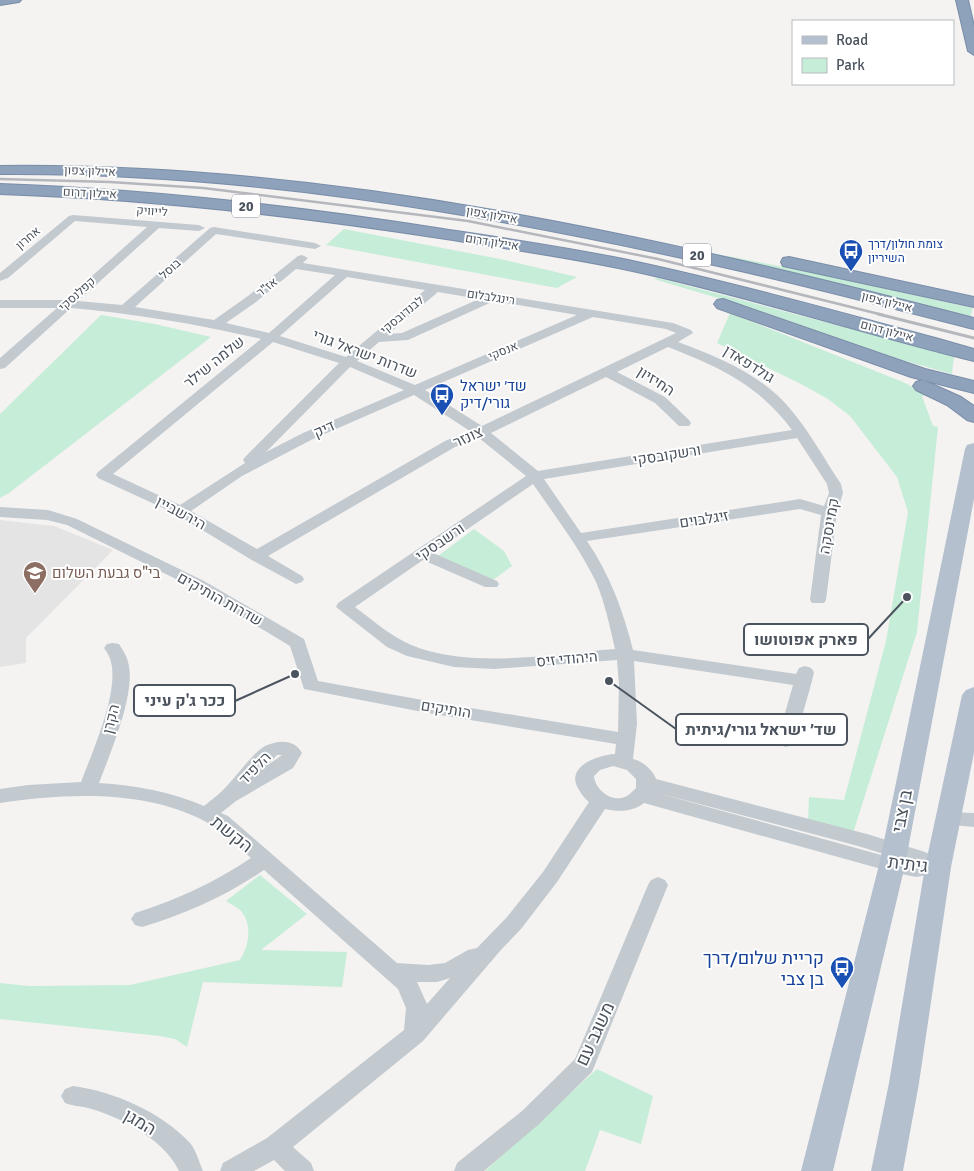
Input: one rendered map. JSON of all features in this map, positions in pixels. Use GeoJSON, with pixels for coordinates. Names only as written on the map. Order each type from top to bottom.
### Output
{"type":"FeatureCollection","features":[{"type":"Feature","properties":{"kind":"highway"},"geometry":{"type":"LineString","coordinates":[[0,2],[15,0]]}},
{"type":"Feature","properties":{"kind":"highway"},"geometry":{"type":"LineString","coordinates":[[962,0],[974,51]]}},
{"type":"Feature","properties":{"kind":"highway","name":"איילון צפון"},"geometry":{"type":"LineString","coordinates":[[0,168],[123,172],[232,180],[350,193],[427,204],[572,229],[675,250],[969,323]]}},
{"type":"Feature","properties":{"kind":"highway","name":"איילון דרום"},"geometry":{"type":"LineString","coordinates":[[0,189],[115,194],[225,203],[490,241],[636,267],[967,353]]}},
{"type":"Feature","properties":{"kind":"highway"},"geometry":{"type":"LineString","coordinates":[[427,204],[567,222],[671,239],[822,268],[974,302]]}},
{"type":"Feature","properties":{"kind":"highway"},"geometry":{"type":"LineString","coordinates":[[490,241],[694,294],[748,311],[918,373],[974,387]]}},
{"type":"Feature","properties":{"kind":"highway"},"geometry":{"type":"LineString","coordinates":[[919,291],[950,292],[974,290]]}},
{"type":"Feature","properties":{"kind":"highway"},"geometry":{"type":"LineString","coordinates":[[816,337],[954,401],[974,416]]}},
{"type":"Feature","properties":{"kind":"main road","name":"בן צבי"},"geometry":{"type":"LineString","coordinates":[[817,1171],[893,857],[974,449]]}},
{"type":"Feature","properties":{"kind":"main road"},"geometry":{"type":"LineString","coordinates":[[887,1171],[905,1073],[938,867],[974,695]]}},
{"type":"Feature","properties":{"kind":"street","name":"לייוויק"},"geometry":{"type":"LineString","coordinates":[[73,218],[199,228]]}},
{"type":"Feature","properties":{"kind":"street","name":"אחרון"},"geometry":{"type":"LineString","coordinates":[[0,277],[4,276],[73,218]]}},
{"type":"Feature","properties":{"kind":"street","name":"קפלנסקי"},"geometry":{"type":"LineString","coordinates":[[0,365],[156,225]]}},
{"type":"Feature","properties":{"kind":"street","name":"אז\"ר"},"geometry":{"type":"LineString","coordinates":[[214,230],[315,246],[294,265],[216,324]]}},
{"type":"Feature","properties":{"kind":"street","name":"בוסל"},"geometry":{"type":"LineString","coordinates":[[125,310],[214,230]]}},
{"type":"Feature","properties":{"kind":"street","name":"רינגלבלום"},"geometry":{"type":"LineString","coordinates":[[294,265],[669,326],[687,333]]}},
{"type":"Feature","properties":{"kind":"street","name":"שלמה שילר"},"geometry":{"type":"LineString","coordinates":[[103,475],[271,337],[345,273]]}},
{"type":"Feature","properties":{"kind":"street","name":"לבנדובסקי"},"geometry":{"type":"LineString","coordinates":[[348,362],[435,288]]}},
{"type":"Feature","properties":{"kind":"street"},"geometry":{"type":"LineString","coordinates":[[374,339],[404,337],[493,297]]}},
{"type":"Feature","properties":{"kind":"street","name":"שדרות ישראל גורי"},"geometry":{"type":"LineString","coordinates":[[0,304],[66,304],[125,310],[216,324],[271,337],[348,362],[414,389],[481,432],[535,476],[578,538],[604,583],[618,621],[625,654],[628,685],[624,762]]}},
{"type":"Feature","properties":{"kind":"street","name":"אנסקי"},"geometry":{"type":"LineString","coordinates":[[414,389],[592,313]]}},
{"type":"Feature","properties":{"kind":"street","name":"צונזר"},"geometry":{"type":"LineString","coordinates":[[256,556],[450,444],[481,432],[687,333]]}},
{"type":"Feature","properties":{"kind":"street","name":"גולדפאדן"},"geometry":{"type":"LineString","coordinates":[[668,342],[720,362],[747,378],[770,396],[785,412],[799,433]]}},
{"type":"Feature","properties":{"kind":"street","name":"דיק"},"geometry":{"type":"LineString","coordinates":[[237,473],[348,362]]}},
{"type":"Feature","properties":{"kind":"street","name":"החיזיון"},"geometry":{"type":"LineString","coordinates":[[607,372],[660,400],[684,423]]}},
{"type":"Feature","properties":{"kind":"street","name":"דיק"},"geometry":{"type":"LineString","coordinates":[[180,511],[237,473],[308,436],[414,389]]}},
{"type":"Feature","properties":{"kind":"street"},"geometry":{"type":"LineString","coordinates":[[282,429],[308,436]]}},
{"type":"Feature","properties":{"kind":"street","name":"ורשקובסקי"},"geometry":{"type":"LineString","coordinates":[[535,476],[799,433]]}},
{"type":"Feature","properties":{"kind":"street","name":"קמינסקה"},"geometry":{"type":"LineString","coordinates":[[799,433],[834,484],[836,493],[829,512],[818,600]]}},
{"type":"Feature","properties":{"kind":"street","name":"הירשביין"},"geometry":{"type":"LineString","coordinates":[[103,475],[180,511],[256,556]]}},
{"type":"Feature","properties":{"kind":"street","name":"ורשבסקי"},"geometry":{"type":"LineString","coordinates":[[344,607],[535,476]]}},
{"type":"Feature","properties":{"kind":"street","name":"זיגלבוים"},"geometry":{"type":"LineString","coordinates":[[578,538],[800,504],[829,512]]}},
{"type":"Feature","properties":{"kind":"street","name":"שדרות הותיקים"},"geometry":{"type":"LineString","coordinates":[[0,512],[48,514],[72,522],[198,584],[298,643]]}},
{"type":"Feature","properties":{"kind":"street"},"geometry":{"type":"LineString","coordinates":[[422,554],[491,584]]}},
{"type":"Feature","properties":{"kind":"street"},"geometry":{"type":"LineString","coordinates":[[256,556],[296,579]]}},
{"type":"Feature","properties":{"kind":"street","name":"היהודי זיס"},"geometry":{"type":"LineString","coordinates":[[344,607],[393,643],[413,652],[454,662],[494,664],[625,654],[804,677],[786,741]]}},
{"type":"Feature","properties":{"kind":"street","name":"הותיקים"},"geometry":{"type":"LineString","coordinates":[[298,643],[310,685],[378,699],[422,704],[626,739]]}},
{"type":"Feature","properties":{"kind":"street","name":"הקרן"},"geometry":{"type":"LineString","coordinates":[[88,788],[110,731],[121,676],[120,661],[113,648]]}},
{"type":"Feature","properties":{"kind":"street"},"geometry":{"type":"LineString","coordinates":[[608,761],[624,762],[641,770],[646,777],[645,790],[628,804],[609,804],[600,801],[586,790],[584,776],[595,765],[608,761]]}},
{"type":"Feature","properties":{"kind":"street","name":"הקשת"},"geometry":{"type":"LineString","coordinates":[[0,796],[30,790],[88,788],[131,792],[170,802],[221,821],[263,860],[406,983],[418,1007],[419,1020],[414,1035]]}},
{"type":"Feature","properties":{"kind":"street","name":"גיתית"},"geometry":{"type":"LineString","coordinates":[[645,790],[893,857],[916,869],[938,867]]}},
{"type":"Feature","properties":{"kind":"street","name":"הלפיד"},"geometry":{"type":"LineString","coordinates":[[206,814],[229,796]]}},
{"type":"Feature","properties":{"kind":"street"},"geometry":{"type":"LineString","coordinates":[[232,1171],[276,1146],[414,1035],[492,945],[514,923],[550,876],[600,801]]}},
{"type":"Feature","properties":{"kind":"street"},"geometry":{"type":"LineString","coordinates":[[948,819],[974,820]]}},
{"type":"Feature","properties":{"kind":"street"},"geometry":{"type":"LineString","coordinates":[[142,919],[161,914],[215,891],[239,878],[263,860]]}},
{"type":"Feature","properties":{"kind":"street","name":"משגב עם"},"geometry":{"type":"LineString","coordinates":[[466,1171],[530,1118],[584,1065],[658,885]]}},
{"type":"Feature","properties":{"kind":"street"},"geometry":{"type":"LineString","coordinates":[[394,971],[433,974],[449,971],[492,945]]}},
{"type":"Feature","properties":{"kind":"street","name":"המגן"},"geometry":{"type":"LineString","coordinates":[[73,1096],[88,1098],[128,1112],[154,1127],[182,1152],[191,1171]]}},
{"type":"Feature","properties":{"kind":"street"},"geometry":{"type":"LineString","coordinates":[[276,1146],[302,1171]]}},
{"type":"Feature","properties":{"kind":"shaded area","name":"בי\"ס גבעת השלום"},"geometry":{"type":"Polygon","coordinates":[[[0,520],[54,526],[113,550],[26,638],[26,663],[0,667],[0,520]]]}},
{"type":"Feature","properties":{"kind":"green space"},"geometry":{"type":"Polygon","coordinates":[[[344,229],[500,259],[577,277],[557,288],[326,245],[344,229]]]}},
{"type":"Feature","properties":{"kind":"green space"},"geometry":{"type":"Polygon","coordinates":[[[659,243],[795,269],[973,308],[970,318],[769,267],[659,243]]]}},
{"type":"Feature","properties":{"kind":"green space"},"geometry":{"type":"Polygon","coordinates":[[[658,278],[954,356],[952,374],[902,360],[751,308],[654,279],[658,278]]]}},
{"type":"Feature","properties":{"kind":"green space"},"geometry":{"type":"Polygon","coordinates":[[[730,313],[903,382],[928,395],[922,396],[933,426],[938,427],[917,632],[853,833],[808,821],[809,797],[844,800],[886,641],[908,512],[897,477],[850,416],[828,399],[801,384],[717,343],[730,313]]]}},
{"type":"Feature","properties":{"kind":"green space"},"geometry":{"type":"Polygon","coordinates":[[[101,315],[155,324],[211,337],[0,498],[0,414],[101,315]]]}},
{"type":"Feature","properties":{"kind":"green space"},"geometry":{"type":"Polygon","coordinates":[[[474,529],[504,551],[512,566],[493,580],[438,556],[474,529]]]}},
{"type":"Feature","properties":{"kind":"green space"},"geometry":{"type":"Polygon","coordinates":[[[260,875],[307,914],[261,950],[347,952],[342,987],[203,982],[187,1047],[175,1039],[160,1036],[0,1019],[0,983],[30,986],[130,985],[240,960],[246,948],[248,935],[247,921],[240,910],[226,901],[260,875]]]}},
{"type":"Feature","properties":{"kind":"green space"},"geometry":{"type":"Polygon","coordinates":[[[597,1069],[653,1096],[641,1144],[600,1130],[585,1171],[485,1171],[597,1069]]]}},
{"type":"Feature","properties":{"kind":"railway"},"geometry":{"type":"LineString","coordinates":[[0,179],[110,182],[203,188],[468,221],[658,259],[883,315]]}},
{"type":"Feature","properties":{"kind":"railway"},"geometry":{"type":"LineString","coordinates":[[878,314],[974,338]]}},
{"type":"Feature","properties":{"kind":"place","name":"צומת חולון/דרך השיריון"},"geometry":{"type":"Point","coordinates":[851,272]}},
{"type":"Feature","properties":{"kind":"place","name":"שד׳ ישראל גורי/דיק"},"geometry":{"type":"Point","coordinates":[442,416]}},
{"type":"Feature","properties":{"kind":"place","name":"בי\"ס גבעת השלום"},"geometry":{"type":"Point","coordinates":[35,594]}},
{"type":"Feature","properties":{"kind":"place","name":"פארק אפוטושו"},"geometry":{"type":"Point","coordinates":[907,597]}},
{"type":"Feature","properties":{"kind":"place","name":"ככר ג'ק עיני"},"geometry":{"type":"Point","coordinates":[295,674]}},
{"type":"Feature","properties":{"kind":"place","name":"שד׳ ישראל גורי/גיתית"},"geometry":{"type":"Point","coordinates":[609,681]}},
{"type":"Feature","properties":{"kind":"place","name":"קריית שלום/דרך בן צבי"},"geometry":{"type":"Point","coordinates":[842,989]}}]}
